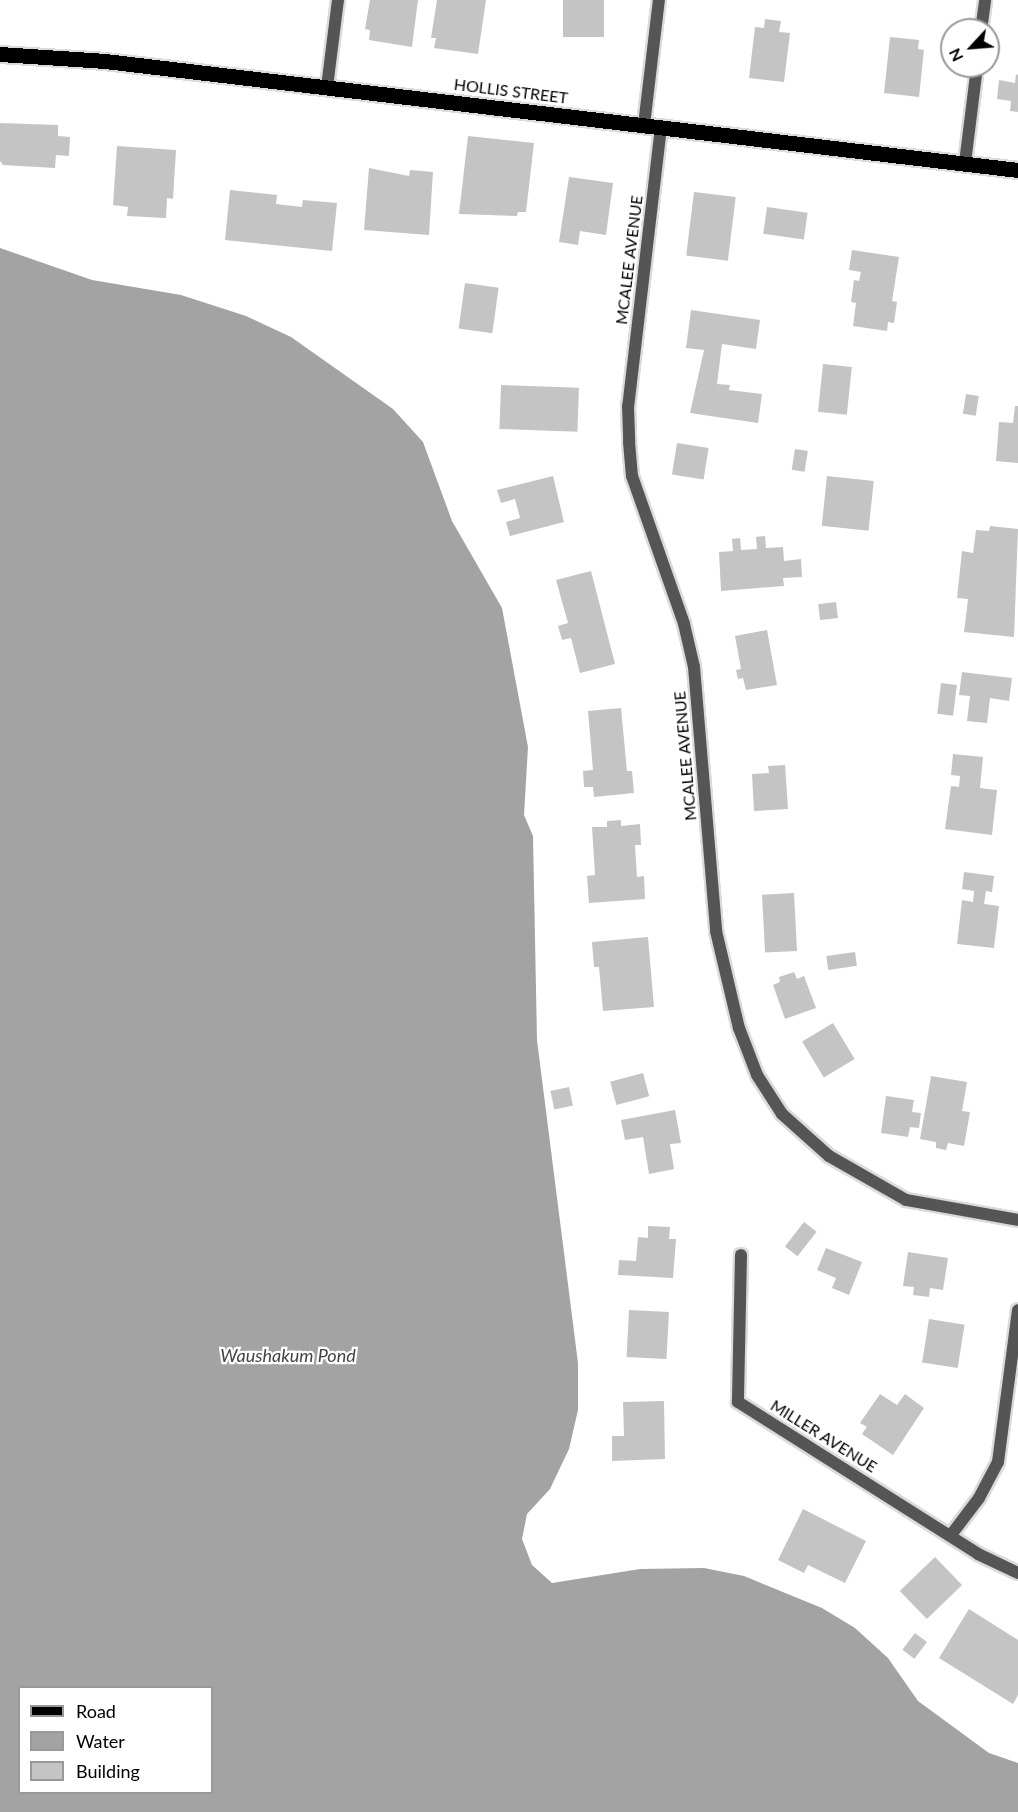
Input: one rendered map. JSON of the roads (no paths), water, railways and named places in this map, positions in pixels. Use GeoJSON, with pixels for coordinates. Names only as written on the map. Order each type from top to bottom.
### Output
{"type":"FeatureCollection","features":[{"type":"Feature","properties":{"kind":"main road","name":"HOLLIS STREET"},"geometry":{"type":"LineString","coordinates":[[0,54],[105,61],[1018,170]]}},
{"type":"Feature","properties":{"kind":"street"},"geometry":{"type":"LineString","coordinates":[[327,87],[338,0]]}},
{"type":"Feature","properties":{"kind":"street"},"geometry":{"type":"LineString","coordinates":[[645,125],[659,0]]}},
{"type":"Feature","properties":{"kind":"street"},"geometry":{"type":"LineString","coordinates":[[983,18],[985,0]]}},
{"type":"Feature","properties":{"kind":"street"},"geometry":{"type":"LineString","coordinates":[[965,163],[976,78]]}},
{"type":"Feature","properties":{"kind":"street","name":"MCALEE AVENUE"},"geometry":{"type":"LineString","coordinates":[[662,127],[628,406],[628,442],[632,476],[681,613],[694,667],[716,931],[738,1028],[756,1075],[782,1114],[829,1156],[906,1200],[1018,1220]]}},
{"type":"Feature","properties":{"kind":"street","name":"MILLER AVENUE"},"geometry":{"type":"LineString","coordinates":[[741,1255],[738,1401],[978,1554],[1018,1573]]}},
{"type":"Feature","properties":{"kind":"street"},"geometry":{"type":"LineString","coordinates":[[951,1535],[979,1498],[998,1462],[1018,1310]]}},
{"type":"Feature","properties":{"kind":"water","name":"Waushakum Pond"},"geometry":{"type":"Polygon","coordinates":[[[0,248],[92,280],[181,295],[246,316],[291,337],[393,409],[423,442],[452,521],[502,608],[528,747],[524,815],[533,836],[537,1040],[578,1363],[578,1410],[569,1449],[550,1489],[527,1514],[522,1539],[532,1565],[552,1583],[640,1569],[704,1568],[744,1576],[822,1608],[855,1628],[888,1658],[918,1701],[989,1753],[1018,1763],[1018,1812],[0,1812],[0,248]]]}}]}
